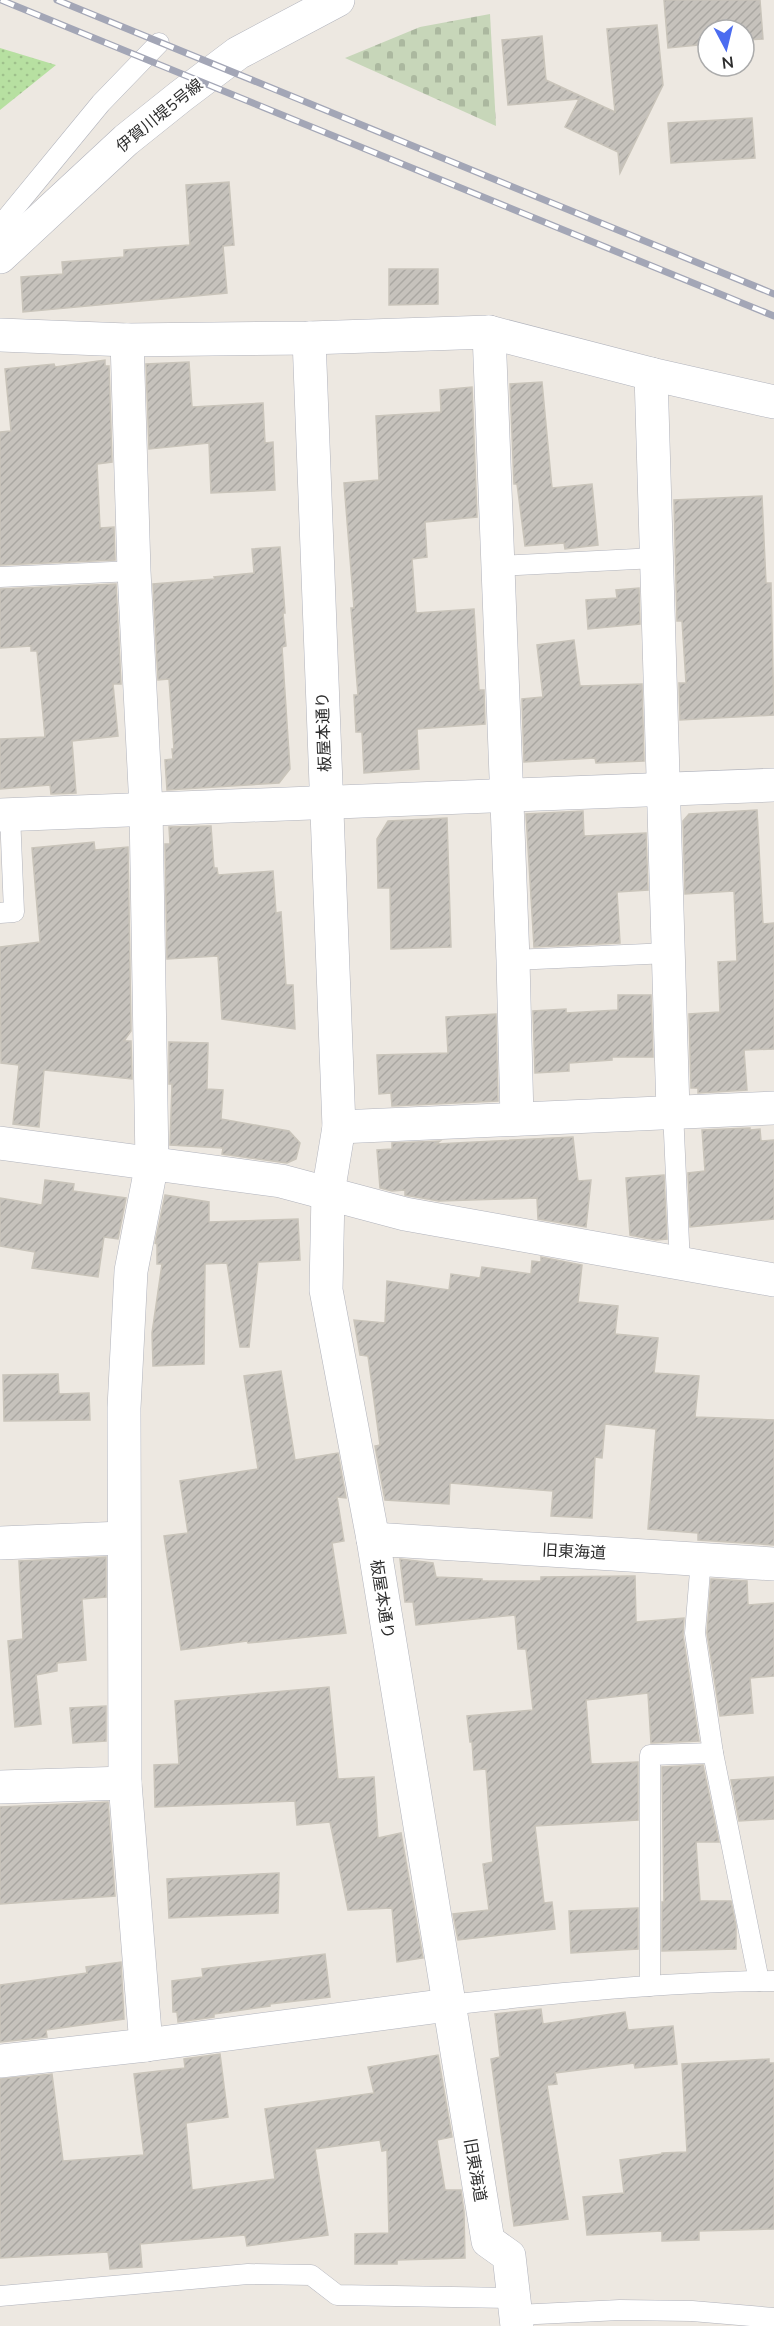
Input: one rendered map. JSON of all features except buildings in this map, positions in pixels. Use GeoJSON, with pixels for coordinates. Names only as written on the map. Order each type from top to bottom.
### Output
{"type":"FeatureCollection","features":[{"type":"Feature","properties":{"kind":"street","name":"伊賀川堤5号線"},"geometry":{"type":"LineString","coordinates":[[0,257],[126,140],[181,96],[238,53],[338,0]]}},
{"type":"Feature","properties":{"kind":"street"},"geometry":{"type":"LineString","coordinates":[[489,332],[517,1119]]}},
{"type":"Feature","properties":{"kind":"street"},"geometry":{"type":"LineString","coordinates":[[0,335],[127,340],[309,338],[489,332],[651,374],[774,402]]}},
{"type":"Feature","properties":{"kind":"street","name":"板屋本通り"},"geometry":{"type":"LineString","coordinates":[[309,338],[339,1127],[328,1193],[326,1290],[374,1539],[448,2005]]}},
{"type":"Feature","properties":{"kind":"street"},"geometry":{"type":"LineString","coordinates":[[127,340],[134,571],[146,808],[152,1163],[131,1271],[124,1408],[125,1783],[146,2044]]}},
{"type":"Feature","properties":{"kind":"street"},"geometry":{"type":"LineString","coordinates":[[651,374],[674,1111]]}},
{"type":"Feature","properties":{"kind":"street"},"geometry":{"type":"LineString","coordinates":[[5,814],[774,784]]}},
{"type":"Feature","properties":{"kind":"street"},"geometry":{"type":"LineString","coordinates":[[339,1127],[774,1108]]}},
{"type":"Feature","properties":{"kind":"street"},"geometry":{"type":"LineString","coordinates":[[0,1143],[281,1181],[405,1214],[774,1280]]}},
{"type":"Feature","properties":{"kind":"street"},"geometry":{"type":"LineString","coordinates":[[0,1543],[123,1538]]}},
{"type":"Feature","properties":{"kind":"street","name":"旧東海道"},"geometry":{"type":"LineString","coordinates":[[374,1539],[774,1564]]}},
{"type":"Feature","properties":{"kind":"street"},"geometry":{"type":"LineString","coordinates":[[0,1787],[125,1783]]}},
{"type":"Feature","properties":{"kind":"street"},"geometry":{"type":"LineString","coordinates":[[0,2061],[448,2005]]}},
{"type":"Feature","properties":{"kind":"street","name":"旧東海道"},"geometry":{"type":"LineString","coordinates":[[448,2005],[488,2241],[509,2256],[516,2313]]}},
{"type":"Feature","properties":{"kind":"lane"},"geometry":{"type":"LineString","coordinates":[[0,226],[101,103],[159,43]]}},
{"type":"Feature","properties":{"kind":"lane"},"geometry":{"type":"LineString","coordinates":[[497,566],[656,558]]}},
{"type":"Feature","properties":{"kind":"lane"},"geometry":{"type":"LineString","coordinates":[[0,577],[134,571]]}},
{"type":"Feature","properties":{"kind":"lane"},"geometry":{"type":"LineString","coordinates":[[0,913],[14,912],[5,814]]}},
{"type":"Feature","properties":{"kind":"lane"},"geometry":{"type":"LineString","coordinates":[[513,960],[669,953]]}},
{"type":"Feature","properties":{"kind":"lane"},"geometry":{"type":"LineString","coordinates":[[674,1111],[680,1264]]}},
{"type":"Feature","properties":{"kind":"lane"},"geometry":{"type":"LineString","coordinates":[[448,2005],[551,1993],[766,1981],[713,1753],[695,1633],[701,1559]]}},
{"type":"Feature","properties":{"kind":"lane"},"geometry":{"type":"LineString","coordinates":[[650,1986],[650,1755],[713,1753]]}},
{"type":"Feature","properties":{"kind":"lane"},"geometry":{"type":"LineString","coordinates":[[0,2296],[259,2274],[311,2275],[336,2295],[516,2313],[620,2310],[713,2312],[774,2318]]}},
{"type":"Feature","properties":{"kind":"green space"},"geometry":{"type":"Polygon","coordinates":[[[490,14],[496,126],[345,58],[420,27],[490,14]]]}},
{"type":"Feature","properties":{"kind":"green space"},"geometry":{"type":"Polygon","coordinates":[[[0,48],[56,65],[0,110],[0,48]]]}},
{"type":"Feature","properties":{"kind":"railway"},"geometry":{"type":"LineString","coordinates":[[1,0],[774,316]]}},
{"type":"Feature","properties":{"kind":"railway"},"geometry":{"type":"LineString","coordinates":[[57,0],[774,294]]}}]}
